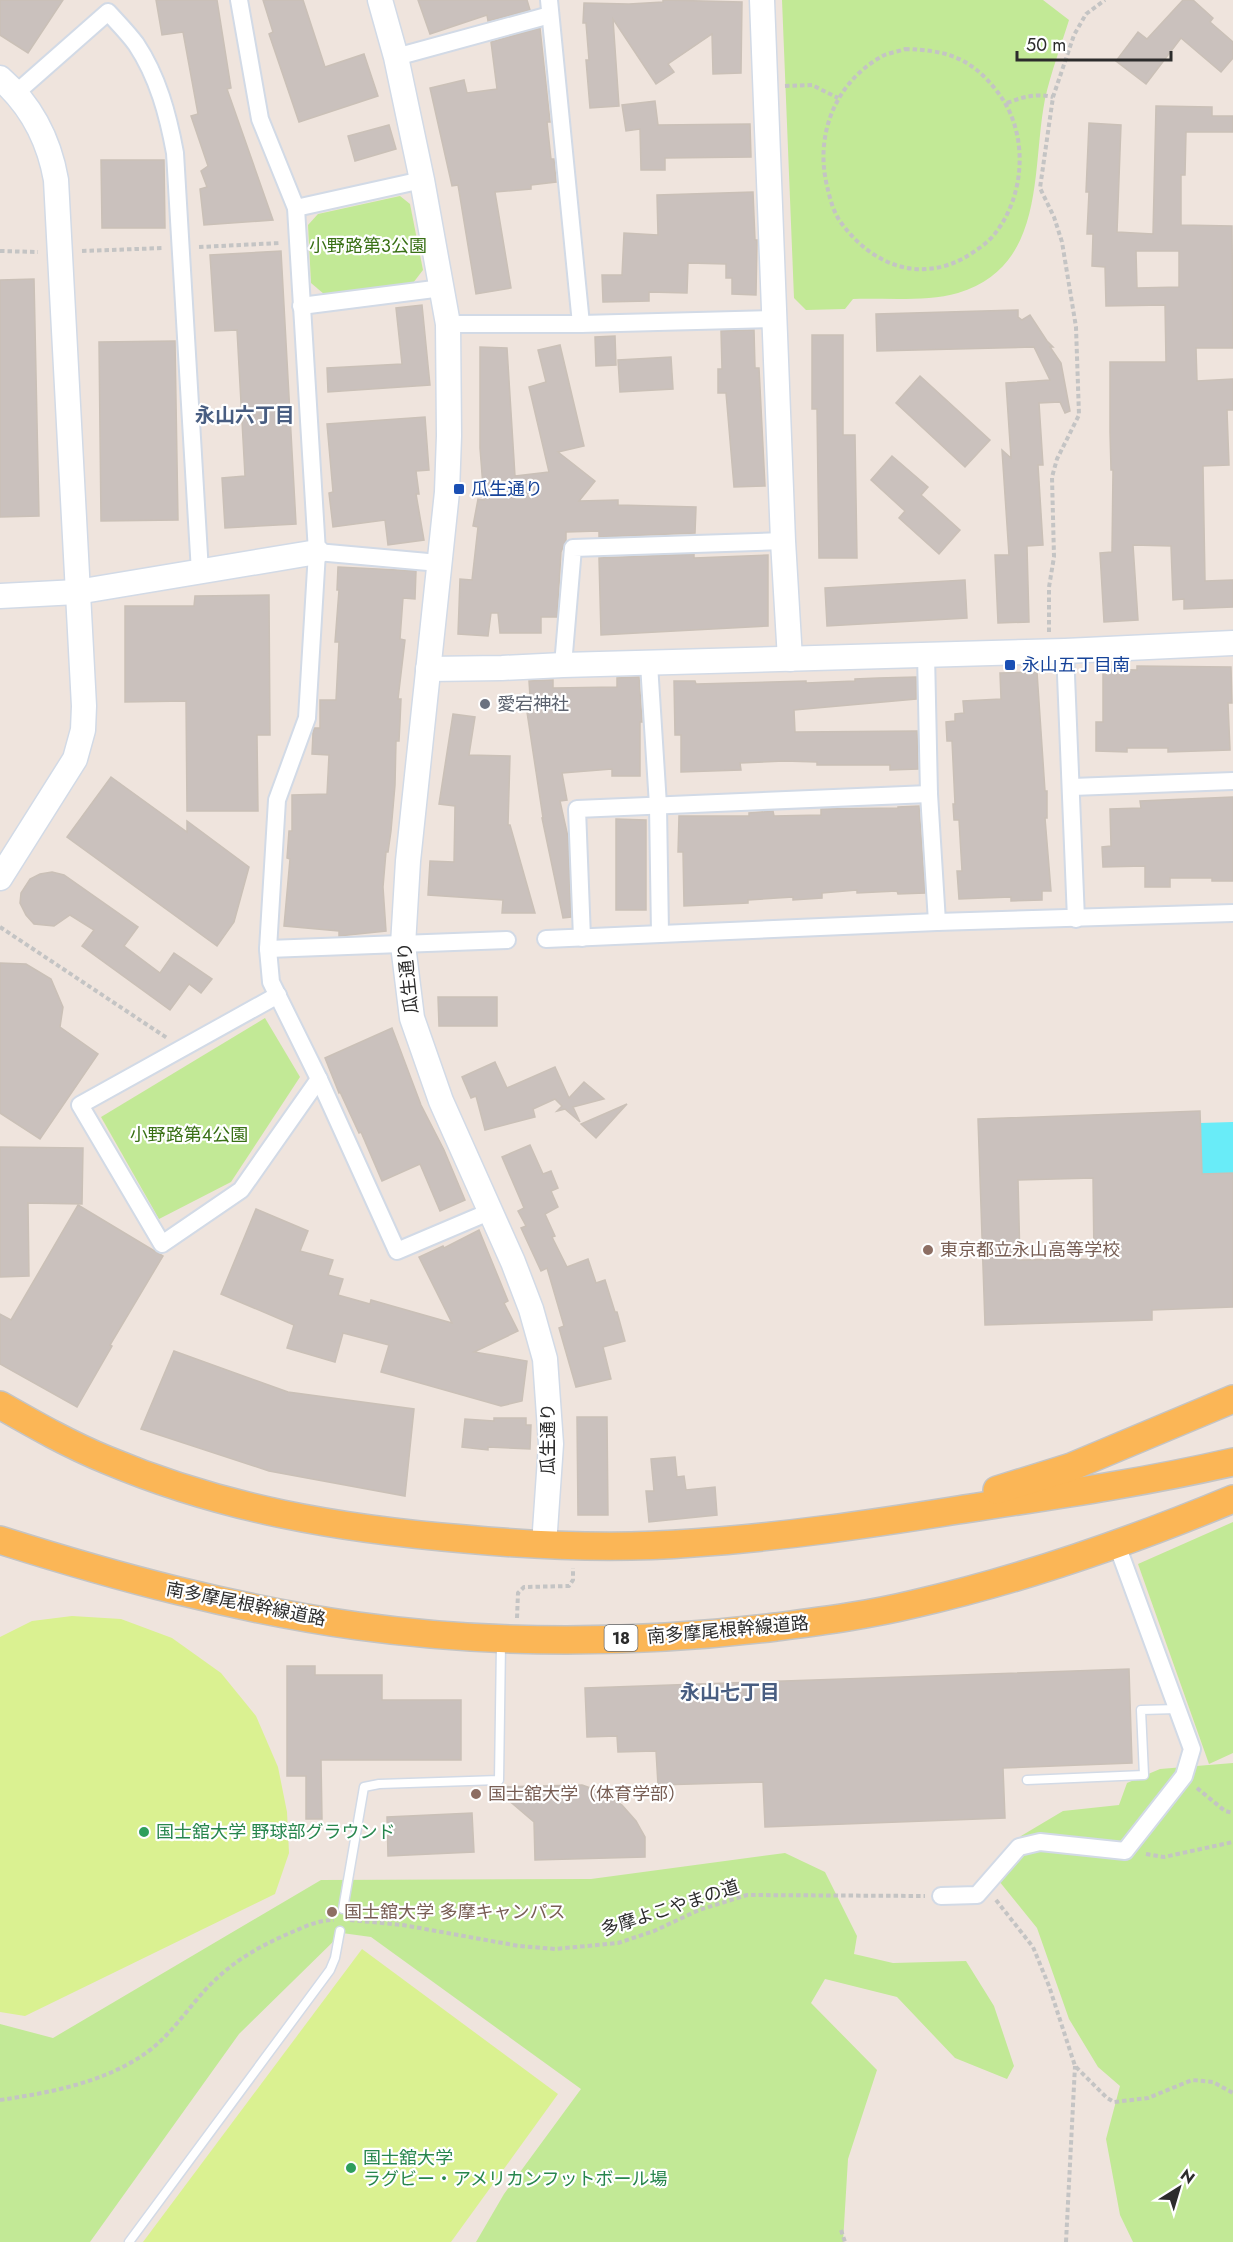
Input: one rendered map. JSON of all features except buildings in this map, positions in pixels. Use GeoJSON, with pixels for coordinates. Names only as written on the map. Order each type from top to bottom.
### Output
{"type":"FeatureCollection","features":[{"type":"Feature","properties":{"kind":"main road"},"geometry":{"type":"LineString","coordinates":[[910,1517],[1071,1467],[1233,1399]]}},
{"type":"Feature","properties":{"kind":"main road"},"geometry":{"type":"LineString","coordinates":[[0,1405],[106,1460],[202,1494],[266,1512],[395,1533],[544,1545],[693,1544],[820,1530],[1181,1474],[1233,1462]]}},
{"type":"Feature","properties":{"kind":"main road","name":"南多摩尾根幹線道路"},"geometry":{"type":"LineString","coordinates":[[0,1540],[137,1581],[214,1600],[358,1626],[672,1637],[824,1621],[910,1605],[973,1590],[1034,1573],[1117,1545],[1233,1499]]}},
{"type":"Feature","properties":{"kind":"street"},"geometry":{"type":"LineString","coordinates":[[239,0],[260,119],[296,208],[317,552],[307,718],[277,800],[268,949],[271,982],[319,1079],[397,1251],[489,1212]]}},
{"type":"Feature","properties":{"kind":"street","name":"瓜生通り"},"geometry":{"type":"LineString","coordinates":[[381,0],[396,57],[422,180],[448,324],[447,492],[408,861],[403,945],[412,1018],[441,1101],[513,1262],[531,1309],[544,1359],[551,1444],[544,1545]]}},
{"type":"Feature","properties":{"kind":"street"},"geometry":{"type":"LineString","coordinates":[[762,0],[783,541],[790,659]]}},
{"type":"Feature","properties":{"kind":"street"},"geometry":{"type":"LineString","coordinates":[[396,57],[550,7],[581,324]]}},
{"type":"Feature","properties":{"kind":"street"},"geometry":{"type":"LineString","coordinates":[[0,878],[75,759],[83,730],[84,706],[56,180],[52,157],[44,135],[30,111],[8,86],[108,12],[135,44],[156,83],[168,115],[175,153],[200,572]]}},
{"type":"Feature","properties":{"kind":"street"},"geometry":{"type":"LineString","coordinates":[[296,208],[422,180]]}},
{"type":"Feature","properties":{"kind":"street"},"geometry":{"type":"LineString","coordinates":[[301,306],[442,288]]}},
{"type":"Feature","properties":{"kind":"street"},"geometry":{"type":"LineString","coordinates":[[448,324],[581,324],[774,319]]}},
{"type":"Feature","properties":{"kind":"street"},"geometry":{"type":"LineString","coordinates":[[563,665],[573,548],[783,541]]}},
{"type":"Feature","properties":{"kind":"street"},"geometry":{"type":"LineString","coordinates":[[0,596],[77,592],[317,552],[439,563]]}},
{"type":"Feature","properties":{"kind":"street"},"geometry":{"type":"LineString","coordinates":[[428,669],[649,664],[1233,644]]}},
{"type":"Feature","properties":{"kind":"street"},"geometry":{"type":"LineString","coordinates":[[1065,651],[1076,919]]}},
{"type":"Feature","properties":{"kind":"street"},"geometry":{"type":"LineString","coordinates":[[926,654],[929,794],[937,922]]}},
{"type":"Feature","properties":{"kind":"street"},"geometry":{"type":"LineString","coordinates":[[649,664],[658,805],[660,933]]}},
{"type":"Feature","properties":{"kind":"street"},"geometry":{"type":"LineString","coordinates":[[1072,786],[1233,781]]}},
{"type":"Feature","properties":{"kind":"street"},"geometry":{"type":"LineString","coordinates":[[582,938],[577,809],[929,794]]}},
{"type":"Feature","properties":{"kind":"street"},"geometry":{"type":"LineString","coordinates":[[546,939],[937,922],[1233,913]]}},
{"type":"Feature","properties":{"kind":"street"},"geometry":{"type":"LineString","coordinates":[[268,949],[507,940]]}},
{"type":"Feature","properties":{"kind":"street"},"geometry":{"type":"LineString","coordinates":[[278,995],[80,1105],[162,1244],[241,1190],[319,1079]]}},
{"type":"Feature","properties":{"kind":"street"},"geometry":{"type":"LineString","coordinates":[[941,1896],[976,1895],[1019,1847],[1040,1842],[1125,1851],[1184,1776],[1192,1749],[1117,1545]]}},
{"type":"Feature","properties":{"kind":"lane"},"geometry":{"type":"LineString","coordinates":[[343,1909],[364,1787],[379,1784],[499,1780],[509,1632]]}},
{"type":"Feature","properties":{"kind":"lane"},"geometry":{"type":"LineString","coordinates":[[1027,1780],[1144,1775],[1141,1710],[1177,1709]]}},
{"type":"Feature","properties":{"kind":"lane"},"geometry":{"type":"LineString","coordinates":[[129,2242],[330,1970],[335,1958],[340,1931]]}},
{"type":"Feature","properties":{"kind":"path"},"geometry":{"type":"LineString","coordinates":[[1049,633],[1049,587],[1054,557],[1052,477],[1057,459],[1079,415],[1076,327],[1062,242],[1054,217],[1040,188],[1053,97],[1074,35],[1086,14],[1105,0]]}},
{"type":"Feature","properties":{"kind":"path"},"geometry":{"type":"LineString","coordinates":[[905,49],[950,54],[970,64],[1007,104],[1015,126],[1021,156],[1017,186],[1008,211],[993,236],[973,252],[952,264],[927,270],[903,268],[877,257],[854,240],[838,219],[823,171],[823,144],[829,118],[838,98],[857,74],[881,56],[905,49]]}},
{"type":"Feature","properties":{"kind":"path"},"geometry":{"type":"LineString","coordinates":[[780,86],[812,85],[838,98]]}},
{"type":"Feature","properties":{"kind":"path"},"geometry":{"type":"LineString","coordinates":[[1007,104],[1025,96],[1042,94],[1053,97]]}},
{"type":"Feature","properties":{"kind":"path"},"geometry":{"type":"LineString","coordinates":[[0,251],[59,252],[297,243]]}},
{"type":"Feature","properties":{"kind":"path"},"geometry":{"type":"LineString","coordinates":[[0,927],[169,1039]]}},
{"type":"Feature","properties":{"kind":"path"},"geometry":{"type":"LineString","coordinates":[[509,1632],[518,1593],[524,1587],[569,1586],[573,1580]]}},
{"type":"Feature","properties":{"kind":"path"},"geometry":{"type":"LineString","coordinates":[[1184,1776],[1225,1811],[1233,1813]]}},
{"type":"Feature","properties":{"kind":"path"},"geometry":{"type":"LineString","coordinates":[[1125,1851],[1164,1857],[1233,1842]]}},
{"type":"Feature","properties":{"kind":"path","name":"多摩よこやまの道"},"geometry":{"type":"LineString","coordinates":[[0,2100],[61,2089],[116,2069],[143,2055],[165,2037],[213,1981],[243,1957],[281,1937],[326,1920],[363,1920],[403,1925],[519,1946],[555,1949],[618,1943],[654,1931],[699,1910],[747,1895],[941,1896]]}},
{"type":"Feature","properties":{"kind":"path"},"geometry":{"type":"LineString","coordinates":[[976,1895],[997,1901],[1033,1947],[1049,1986],[1075,2066],[1066,2242]]}},
{"type":"Feature","properties":{"kind":"path"},"geometry":{"type":"LineString","coordinates":[[1075,2066],[1107,2098],[1114,2102],[1148,2098],[1192,2079],[1213,2082],[1233,2092]]}},
{"type":"Feature","properties":{"kind":"path"},"geometry":{"type":"LineString","coordinates":[[841,2230],[845,2242]]}},
{"type":"Feature","properties":{"kind":"green space"},"geometry":{"type":"Polygon","coordinates":[[[782,0],[1043,0],[1069,20],[1045,99],[1030,212],[1021,238],[1007,261],[987,280],[946,296],[920,299],[853,299],[845,309],[806,310],[794,298],[782,0]]]}},
{"type":"Feature","properties":{"kind":"green space","name":"小野路第3公園"},"geometry":{"type":"Polygon","coordinates":[[[400,196],[410,204],[423,270],[413,283],[324,294],[311,283],[308,225],[318,214],[400,196]]]}},
{"type":"Feature","properties":{"kind":"green space","name":"小野路第4公園"},"geometry":{"type":"Polygon","coordinates":[[[265,1018],[300,1077],[231,1182],[159,1219],[101,1117],[265,1018]]]}},
{"type":"Feature","properties":{"kind":"green space"},"geometry":{"type":"Polygon","coordinates":[[[1233,1522],[1233,1753],[1209,1764],[1138,1564],[1233,1522]]]}},
{"type":"Feature","properties":{"kind":"green space","name":"国士舘大学 野球部グラウンド"},"geometry":{"type":"Polygon","coordinates":[[[72,1616],[121,1619],[172,1638],[221,1673],[256,1716],[278,1767],[287,1812],[289,1853],[275,1894],[25,2016],[0,2012],[0,1637],[32,1621],[72,1616]]]}},
{"type":"Feature","properties":{"kind":"green space"},"geometry":{"type":"Polygon","coordinates":[[[1233,1763],[1233,2242],[1133,2242],[1120,2215],[1106,2139],[1120,2086],[1098,2067],[1069,2019],[1037,1928],[999,1881],[1021,1836],[1063,1811],[1119,1805],[1127,1783],[1160,1769],[1233,1763]]]}},
{"type":"Feature","properties":{"kind":"green space"},"geometry":{"type":"Polygon","coordinates":[[[785,1853],[825,1872],[857,1936],[854,1954],[893,1963],[966,1961],[994,2006],[1014,2066],[1007,2079],[955,2058],[897,1997],[825,1979],[811,2003],[877,2070],[848,2159],[843,2242],[476,2242],[504,2194],[581,2089],[371,1937],[342,1933],[239,2034],[90,2242],[0,2242],[0,2024],[53,2038],[321,1880],[591,1879],[785,1853]]]}},
{"type":"Feature","properties":{"kind":"green space","name":"国士舘大学 ラグビー・アメリカンフットボール場"},"geometry":{"type":"Polygon","coordinates":[[[362,1949],[558,2094],[451,2242],[143,2242],[362,1949]]]}},
{"type":"Feature","properties":{"kind":"water"},"geometry":{"type":"Polygon","coordinates":[[[1233,1122],[1233,1173],[1202,1174],[1200,1123],[1233,1122]]]}},
{"type":"Feature","properties":{"kind":"place","name":"瓜生通り"},"geometry":{"type":"Point","coordinates":[459,489]}},
{"type":"Feature","properties":{"kind":"place","name":"永山五丁目南"},"geometry":{"type":"Point","coordinates":[1010,665]}},
{"type":"Feature","properties":{"kind":"place","name":"愛宕神社"},"geometry":{"type":"Point","coordinates":[485,704]}},
{"type":"Feature","properties":{"kind":"place","name":"東京都立永山高等学校"},"geometry":{"type":"Point","coordinates":[928,1250]}},
{"type":"Feature","properties":{"kind":"place","name":"国士舘大学（体育学部）"},"geometry":{"type":"Point","coordinates":[476,1794]}},
{"type":"Feature","properties":{"kind":"place","name":"国士舘大学 野球部グラウンド"},"geometry":{"type":"Point","coordinates":[144,1832]}},
{"type":"Feature","properties":{"kind":"place","name":"国士舘大学 多摩キャンパス"},"geometry":{"type":"Point","coordinates":[332,1912]}},
{"type":"Feature","properties":{"kind":"place","name":"国士舘大学 ラグビー・アメリカンフットボール場"},"geometry":{"type":"Point","coordinates":[351,2168]}},
{"type":"Feature","properties":{"kind":"district","name":"永山六丁目"},"geometry":{"type":"Point","coordinates":[245,415]}},
{"type":"Feature","properties":{"kind":"district","name":"永山七丁目"},"geometry":{"type":"Point","coordinates":[730,1692]}}]}
